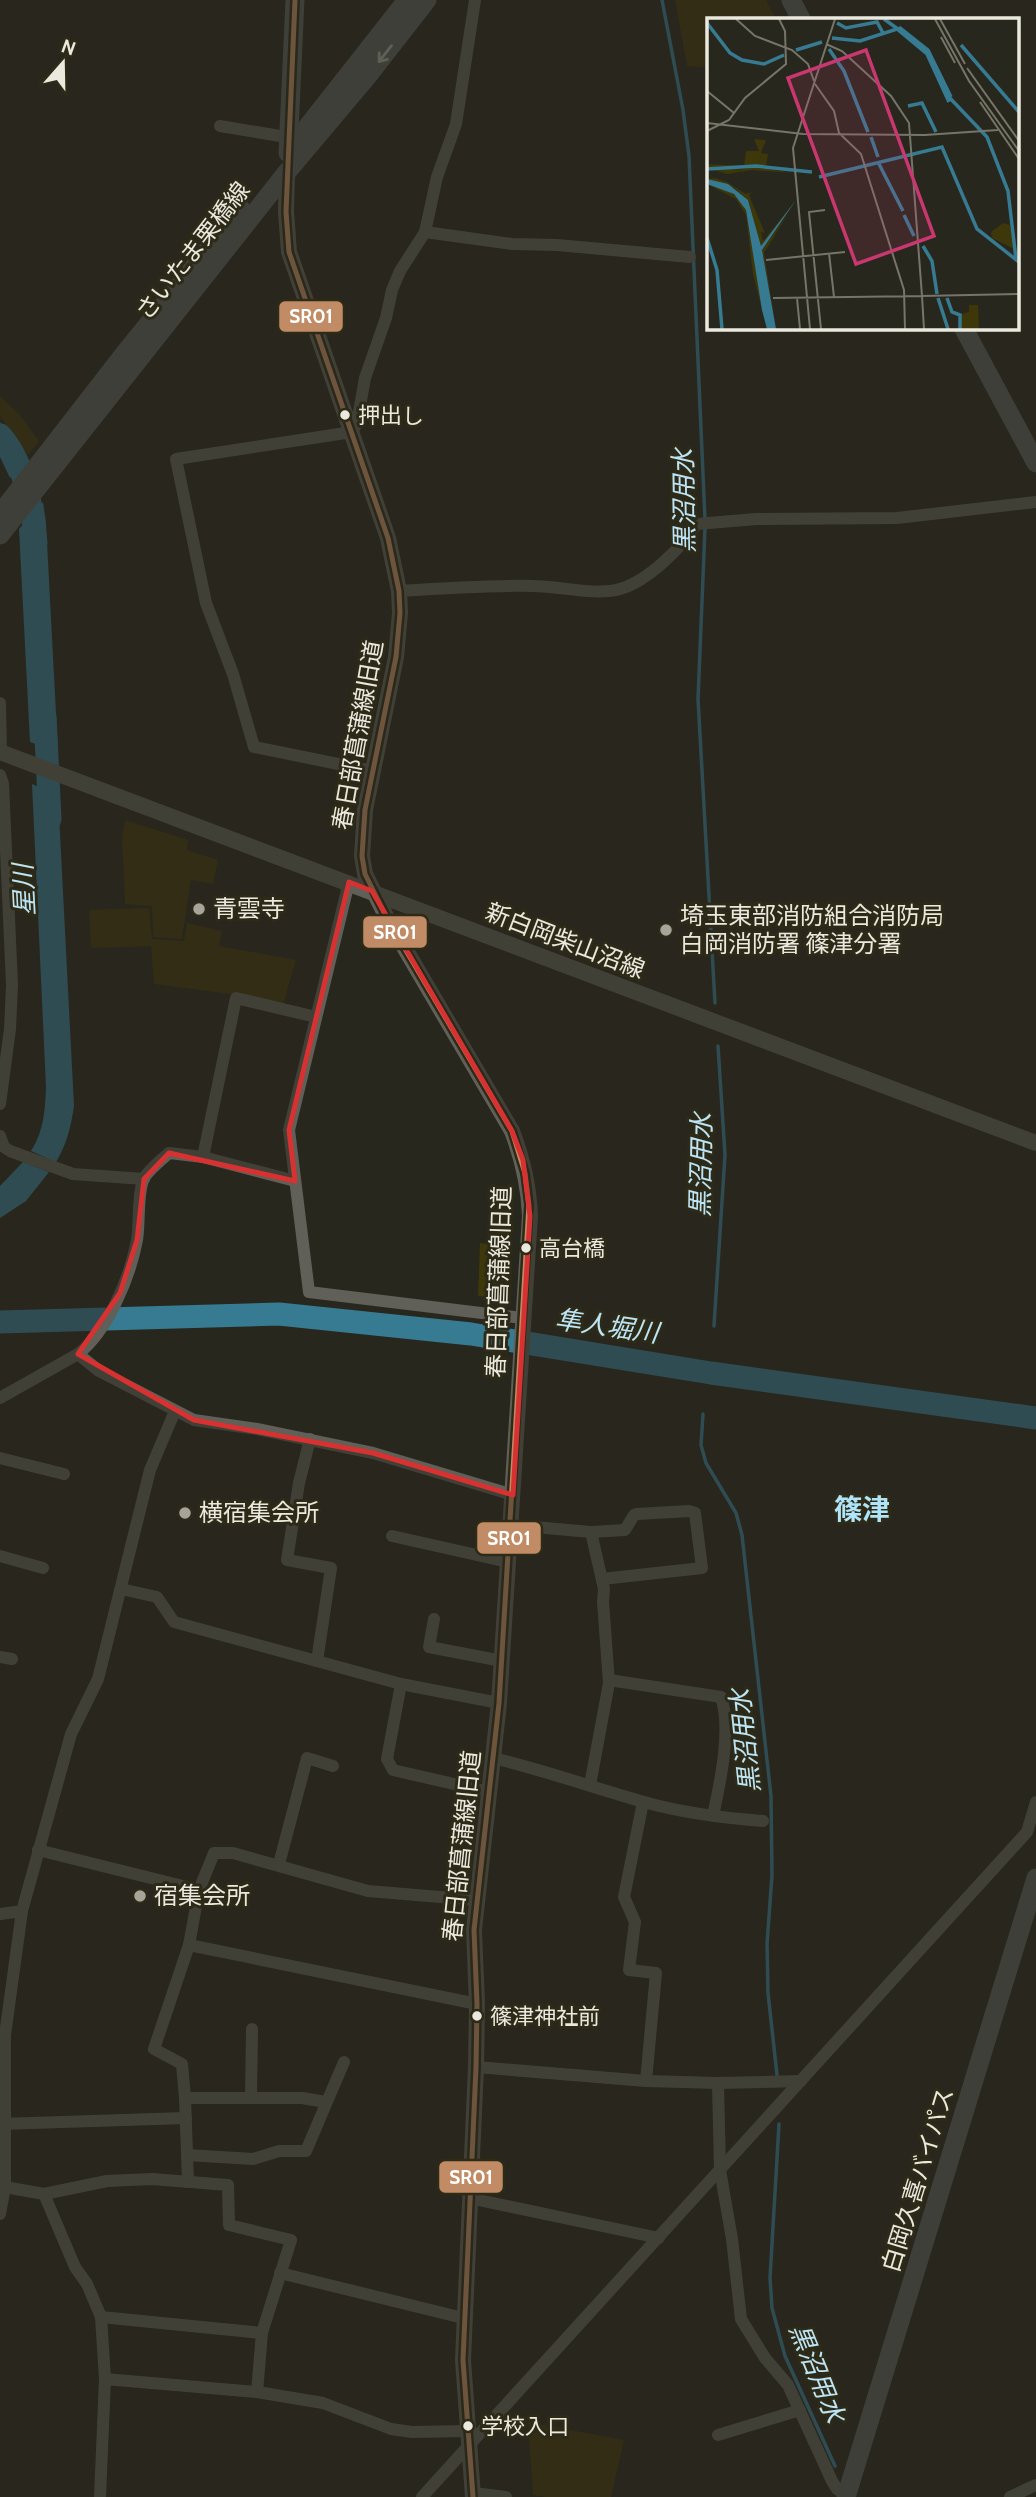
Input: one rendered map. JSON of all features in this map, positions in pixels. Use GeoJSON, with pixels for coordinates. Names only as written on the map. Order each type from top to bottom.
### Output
{"type":"FeatureCollection","features":[{"type":"Feature","properties":{"kind":"main road"},"geometry":{"type":"LineString","coordinates":[[287,172],[295,0]]}},
{"type":"Feature","properties":{"kind":"main road","name":"さいたま栗橋線"},"geometry":{"type":"LineString","coordinates":[[0,535],[124,355],[289,142],[407,0]]}},
{"type":"Feature","properties":{"kind":"main road","name":"さいたま栗橋線"},"geometry":{"type":"LineString","coordinates":[[0,514],[52,460],[367,77],[427,0]]}},
{"type":"Feature","properties":{"kind":"main road"},"geometry":{"type":"LineString","coordinates":[[791,0],[800,18]]}},
{"type":"Feature","properties":{"kind":"main road"},"geometry":{"type":"LineString","coordinates":[[964,329],[1036,463]]}},
{"type":"Feature","properties":{"kind":"main road","name":"白岡久喜バイパス"},"geometry":{"type":"LineString","coordinates":[[846,2496],[1036,1878]]}},
{"type":"Feature","properties":{"kind":"street"},"geometry":{"type":"LineString","coordinates":[[373,771],[254,747],[233,674],[206,603],[176,459],[352,432],[358,423],[365,378],[386,318],[392,290],[400,271],[425,232],[437,177],[456,124],[475,0]]}},
{"type":"Feature","properties":{"kind":"street"},"geometry":{"type":"LineString","coordinates":[[220,126],[280,136],[289,142]]}},
{"type":"Feature","properties":{"kind":"street","name":"春日部菖蒲線旧道"},"geometry":{"type":"LineString","coordinates":[[287,172],[289,252],[388,538],[399,591],[400,622],[396,657],[363,835],[365,874],[372,891],[512,1132],[523,1160],[529,1189],[530,1216],[521,1323],[499,1703],[476,1900],[476,2067],[463,2318],[464,2387],[473,2495]]}},
{"type":"Feature","properties":{"kind":"street"},"geometry":{"type":"LineString","coordinates":[[425,232],[512,244],[690,257]]}},
{"type":"Feature","properties":{"kind":"street"},"geometry":{"type":"LineString","coordinates":[[399,591],[466,586],[535,586],[611,591],[645,578],[686,540],[697,524],[756,519],[897,518],[1036,502]]}},
{"type":"Feature","properties":{"kind":"street"},"geometry":{"type":"LineString","coordinates":[[0,703],[4,753]]}},
{"type":"Feature","properties":{"kind":"street","name":"新白岡柴山沼線"},"geometry":{"type":"LineString","coordinates":[[4,753],[1036,1143]]}},
{"type":"Feature","properties":{"kind":"street"},"geometry":{"type":"LineString","coordinates":[[0,775],[3,783],[12,985],[5,1023],[0,1104]]}},
{"type":"Feature","properties":{"kind":"street"},"geometry":{"type":"LineString","coordinates":[[349,882],[289,1130],[309,1292],[521,1323]]}},
{"type":"Feature","properties":{"kind":"street"},"geometry":{"type":"LineString","coordinates":[[203,1157],[236,998],[316,1017]]}},
{"type":"Feature","properties":{"kind":"street"},"geometry":{"type":"LineString","coordinates":[[0,1136],[4,1147],[10,1151],[73,1174],[144,1179]]}},
{"type":"Feature","properties":{"kind":"street"},"geometry":{"type":"LineString","coordinates":[[3,1394],[78,1354],[89,1346],[97,1335],[120,1293],[137,1240],[144,1179],[169,1153],[203,1157],[295,1181]]}},
{"type":"Feature","properties":{"kind":"street"},"geometry":{"type":"LineString","coordinates":[[78,1354],[99,1371],[194,1420],[257,1429],[373,1452],[513,1495]]}},
{"type":"Feature","properties":{"kind":"street"},"geometry":{"type":"LineString","coordinates":[[0,2214],[5,2187],[5,2035],[22,1911],[71,1734],[98,1679],[150,1469],[175,1411]]}},
{"type":"Feature","properties":{"kind":"street"},"geometry":{"type":"LineString","coordinates":[[310,1440],[299,1483],[287,1560],[331,1568],[317,1661]]}},
{"type":"Feature","properties":{"kind":"street"},"geometry":{"type":"LineString","coordinates":[[0,1458],[64,1474]]}},
{"type":"Feature","properties":{"kind":"street"},"geometry":{"type":"LineString","coordinates":[[511,1525],[591,1532],[625,1530],[637,1514],[689,1511],[695,1514],[702,1568],[602,1579]]}},
{"type":"Feature","properties":{"kind":"street"},"geometry":{"type":"LineString","coordinates":[[590,1785],[609,1680],[602,1579],[591,1532]]}},
{"type":"Feature","properties":{"kind":"street"},"geometry":{"type":"LineString","coordinates":[[392,1536],[508,1562]]}},
{"type":"Feature","properties":{"kind":"street"},"geometry":{"type":"LineString","coordinates":[[0,1556],[43,1568]]}},
{"type":"Feature","properties":{"kind":"street"},"geometry":{"type":"LineString","coordinates":[[121,1589],[157,1597],[174,1622],[401,1684],[499,1703]]}},
{"type":"Feature","properties":{"kind":"street"},"geometry":{"type":"LineString","coordinates":[[434,1619],[429,1647],[502,1661]]}},
{"type":"Feature","properties":{"kind":"street"},"geometry":{"type":"LineString","coordinates":[[609,1680],[721,1697],[724,1743],[713,1816]]}},
{"type":"Feature","properties":{"kind":"street"},"geometry":{"type":"LineString","coordinates":[[401,1684],[387,1759],[393,1770],[489,1792]]}},
{"type":"Feature","properties":{"kind":"street"},"geometry":{"type":"LineString","coordinates":[[279,1864],[307,1758],[333,1766]]}},
{"type":"Feature","properties":{"kind":"street"},"geometry":{"type":"LineString","coordinates":[[493,1758],[643,1802],[713,1816],[763,1821]]}},
{"type":"Feature","properties":{"kind":"street"},"geometry":{"type":"LineString","coordinates":[[643,1802],[624,1897],[635,1922],[629,1970],[656,1973],[646,2081]]}},
{"type":"Feature","properties":{"kind":"street"},"geometry":{"type":"LineString","coordinates":[[422,2497],[468,2438],[659,2238],[1027,1832],[1036,1802]]}},
{"type":"Feature","properties":{"kind":"street"},"geometry":{"type":"LineString","coordinates":[[38,1850],[199,1890]]}},
{"type":"Feature","properties":{"kind":"street"},"geometry":{"type":"LineString","coordinates":[[188,2182],[186,2098],[182,2064],[154,2049],[189,1945],[199,1890],[214,1853],[233,1853],[279,1864],[368,1891],[476,1900]]}},
{"type":"Feature","properties":{"kind":"street"},"geometry":{"type":"LineString","coordinates":[[0,1914],[22,1911]]}},
{"type":"Feature","properties":{"kind":"street"},"geometry":{"type":"LineString","coordinates":[[189,1945],[477,2004]]}},
{"type":"Feature","properties":{"kind":"street"},"geometry":{"type":"LineString","coordinates":[[251,2098],[252,2029]]}},
{"type":"Feature","properties":{"kind":"street"},"geometry":{"type":"LineString","coordinates":[[187,2155],[253,2159],[279,2151],[306,2151],[344,2062]]}},
{"type":"Feature","properties":{"kind":"street"},"geometry":{"type":"LineString","coordinates":[[476,2067],[646,2081],[801,2081]]}},
{"type":"Feature","properties":{"kind":"street"},"geometry":{"type":"LineString","coordinates":[[718,2083],[720,2170],[732,2239],[741,2319],[765,2358],[788,2385],[832,2481],[846,2496]]}},
{"type":"Feature","properties":{"kind":"street"},"geometry":{"type":"LineString","coordinates":[[186,2098],[302,2098],[326,2102]]}},
{"type":"Feature","properties":{"kind":"street"},"geometry":{"type":"LineString","coordinates":[[3,2124],[186,2118]]}},
{"type":"Feature","properties":{"kind":"street"},"geometry":{"type":"LineString","coordinates":[[5,2187],[44,2194],[107,2181],[152,2179],[228,2185],[229,2224],[291,2240],[262,2333],[257,2392]]}},
{"type":"Feature","properties":{"kind":"street"},"geometry":{"type":"LineString","coordinates":[[44,2194],[75,2267],[87,2284],[101,2317],[105,2379],[100,2497]]}},
{"type":"Feature","properties":{"kind":"street"},"geometry":{"type":"LineString","coordinates":[[469,2198],[659,2238]]}},
{"type":"Feature","properties":{"kind":"street"},"geometry":{"type":"LineString","coordinates":[[280,2273],[463,2318]]}},
{"type":"Feature","properties":{"kind":"street"},"geometry":{"type":"LineString","coordinates":[[101,2317],[262,2333]]}},
{"type":"Feature","properties":{"kind":"street"},"geometry":{"type":"LineString","coordinates":[[105,2379],[257,2392],[323,2403],[391,2429],[468,2438]]}},
{"type":"Feature","properties":{"kind":"street"},"geometry":{"type":"LineString","coordinates":[[718,2435],[800,2410]]}},
{"type":"Feature","properties":{"kind":"street"},"geometry":{"type":"LineString","coordinates":[[1010,2497],[1036,2485]]}},
{"type":"Feature","properties":{"kind":"street"},"geometry":{"type":"LineString","coordinates":[[473,2495],[506,2497]]}},
{"type":"Feature","properties":{"kind":"highlighted area"},"geometry":{"type":"Polygon","coordinates":[[[349,882],[372,891],[512,1131],[523,1160],[530,1216],[513,1495],[373,1453],[194,1420],[78,1354],[120,1293],[137,1240],[144,1179],[169,1153],[295,1181],[289,1130],[349,882]]]}},
{"type":"Feature","properties":{"kind":"shaded area"},"geometry":{"type":"Polygon","coordinates":[[[675,0],[766,0],[775,18],[707,18],[707,67],[687,66],[675,0]]]}},
{"type":"Feature","properties":{"kind":"shaded area"},"geometry":{"type":"Polygon","coordinates":[[[0,396],[20,415],[39,441],[28,455],[0,416],[0,396]]]}},
{"type":"Feature","properties":{"kind":"shaded area"},"geometry":{"type":"Polygon","coordinates":[[[125,820],[188,840],[187,850],[218,860],[213,884],[191,880],[182,939],[153,937],[152,906],[125,904],[122,838],[125,820]]]}},
{"type":"Feature","properties":{"kind":"shaded area"},"geometry":{"type":"Polygon","coordinates":[[[149,908],[152,939],[184,941],[187,923],[222,931],[219,946],[296,960],[283,1005],[238,995],[154,984],[151,946],[91,948],[89,910],[149,908]]]}},
{"type":"Feature","properties":{"kind":"shaded area"},"geometry":{"type":"Polygon","coordinates":[[[480,1243],[508,1247],[502,1281],[497,1280],[495,1297],[478,1296],[480,1243]]]}},
{"type":"Feature","properties":{"kind":"shaded area"},"geometry":{"type":"Polygon","coordinates":[[[528,2422],[624,2440],[611,2497],[533,2495],[528,2422]]]}},
{"type":"Feature","properties":{"kind":"water"},"geometry":{"type":"Polygon","coordinates":[[[0,422],[26,458],[10,478],[0,457],[0,422]]]}},
{"type":"Feature","properties":{"kind":"water"},"geometry":{"type":"Polygon","coordinates":[[[43,502],[58,752],[30,742],[19,529],[43,502]]]}},
{"type":"Feature","properties":{"kind":"water"},"geometry":{"type":"Polygon","coordinates":[[[32,784],[58,795],[74,1106],[68,1135],[56,1162],[31,1151],[41,1128],[46,1087],[32,784]]]}},
{"type":"Feature","properties":{"kind":"water"},"geometry":{"type":"Polygon","coordinates":[[[23,1162],[49,1172],[26,1201],[0,1218],[0,1186],[23,1162]]]}},
{"type":"Feature","properties":{"kind":"waterway","name":"黒沼用水"},"geometry":{"type":"LineString","coordinates":[[662,0],[689,156],[705,520]]}},
{"type":"Feature","properties":{"kind":"waterway","name":"星川"},"geometry":{"type":"LineString","coordinates":[[0,435],[9,446],[21,472],[36,543]]}},
{"type":"Feature","properties":{"kind":"waterway","name":"黒沼用水"},"geometry":{"type":"LineString","coordinates":[[705,528],[698,699],[715,1003]]}},
{"type":"Feature","properties":{"kind":"waterway","name":"星川"},"geometry":{"type":"LineString","coordinates":[[45,717],[50,819]]}},
{"type":"Feature","properties":{"kind":"waterway","name":"黒沼用水"},"geometry":{"type":"LineString","coordinates":[[714,1326],[725,1155],[718,1046]]}},
{"type":"Feature","properties":{"kind":"waterway","name":"隼人堀川"},"geometry":{"type":"LineString","coordinates":[[0,1322],[279,1314],[471,1334],[711,1373],[1036,1418]]}},
{"type":"Feature","properties":{"kind":"waterway","name":"黒沼用水"},"geometry":{"type":"LineString","coordinates":[[703,1414],[701,1445],[706,1463],[736,1513],[742,1535],[771,1796],[772,1875],[767,1944],[768,1993],[777,2075]]}},
{"type":"Feature","properties":{"kind":"waterway","name":"黒沼用水"},"geometry":{"type":"LineString","coordinates":[[779,2124],[770,2278],[772,2308],[785,2356],[835,2466]]}},
{"type":"Feature","properties":{"kind":"transit line","name":"SR01"},"geometry":{"type":"LineString","coordinates":[[295,0],[286,212],[289,252],[388,538],[399,591],[396,657],[365,810],[362,856],[365,874],[387,918],[512,1131],[525,1173],[529,1205],[499,1703],[474,1930],[476,2067],[463,2360],[473,2497]]}},
{"type":"Feature","properties":{"kind":"place","name":"押出し"},"geometry":{"type":"Point","coordinates":[345,415]}},
{"type":"Feature","properties":{"kind":"place","name":"青雲寺"},"geometry":{"type":"Point","coordinates":[199,909]}},
{"type":"Feature","properties":{"kind":"place","name":"埼玉東部消防組合消防局 白岡消防署 篠津分署"},"geometry":{"type":"Point","coordinates":[666,930]}},
{"type":"Feature","properties":{"kind":"place","name":"高台橋"},"geometry":{"type":"Point","coordinates":[526,1248]}},
{"type":"Feature","properties":{"kind":"place","name":"横宿集会所"},"geometry":{"type":"Point","coordinates":[185,1513]}},
{"type":"Feature","properties":{"kind":"place","name":"宿集会所"},"geometry":{"type":"Point","coordinates":[140,1896]}},
{"type":"Feature","properties":{"kind":"place","name":"篠津神社前"},"geometry":{"type":"Point","coordinates":[477,2016]}},
{"type":"Feature","properties":{"kind":"place","name":"学校入口"},"geometry":{"type":"Point","coordinates":[468,2426]}},
{"type":"Feature","properties":{"kind":"district","name":"篠津"},"geometry":{"type":"Point","coordinates":[862,1509]}}]}
